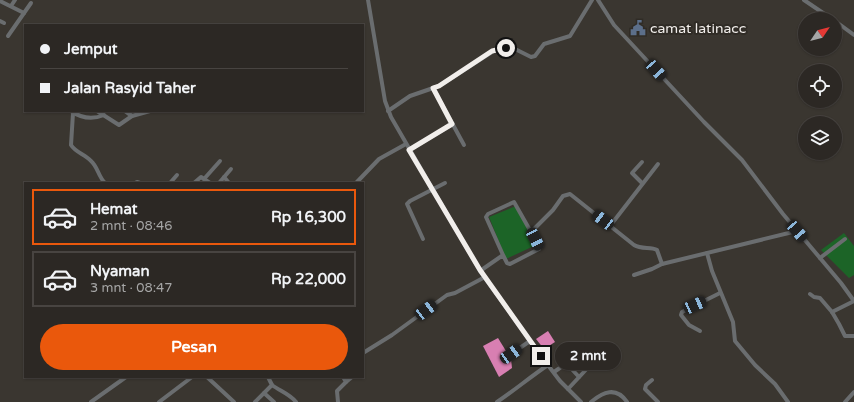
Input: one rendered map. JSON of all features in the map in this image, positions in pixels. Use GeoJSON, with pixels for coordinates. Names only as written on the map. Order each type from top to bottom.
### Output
{"type":"FeatureCollection","features":[{"type":"Feature","properties":{"kind":"street"},"geometry":{"type":"LineString","coordinates":[[11,6],[15,0]]}},
{"type":"Feature","properties":{"kind":"street"},"geometry":{"type":"LineString","coordinates":[[368,0],[384,101],[388,111],[432,190],[480,270],[548,366],[581,402]]}},
{"type":"Feature","properties":{"kind":"street"},"geometry":{"type":"LineString","coordinates":[[388,111],[410,96],[439,86],[496,49],[512,48],[531,58],[535,56],[544,44],[570,37],[592,0]]}},
{"type":"Feature","properties":{"kind":"street"},"geometry":{"type":"LineString","coordinates":[[598,0],[614,25],[704,122],[742,160],[797,231],[841,283],[854,301],[832,312]]}},
{"type":"Feature","properties":{"kind":"street"},"geometry":{"type":"LineString","coordinates":[[804,0],[822,12]]}},
{"type":"Feature","properties":{"kind":"street"},"geometry":{"type":"LineString","coordinates":[[0,1],[24,13]]}},
{"type":"Feature","properties":{"kind":"street"},"geometry":{"type":"LineString","coordinates":[[8,36],[31,3]]}},
{"type":"Feature","properties":{"kind":"street"},"geometry":{"type":"LineString","coordinates":[[842,26],[854,35]]}},
{"type":"Feature","properties":{"kind":"street"},"geometry":{"type":"LineString","coordinates":[[433,88],[464,145]]}},
{"type":"Feature","properties":{"kind":"street"},"geometry":{"type":"LineString","coordinates":[[104,115],[92,118],[80,116],[72,112],[71,145],[75,150],[93,162],[100,177],[104,182]]}},
{"type":"Feature","properties":{"kind":"street"},"geometry":{"type":"LineString","coordinates":[[100,112],[119,125],[132,116],[146,112]]}},
{"type":"Feature","properties":{"kind":"street"},"geometry":{"type":"LineString","coordinates":[[126,112],[132,116]]}},
{"type":"Feature","properties":{"kind":"street"},"geometry":{"type":"LineString","coordinates":[[409,150],[452,124]]}},
{"type":"Feature","properties":{"kind":"street"},"geometry":{"type":"LineString","coordinates":[[357,182],[379,159],[406,144]]}},
{"type":"Feature","properties":{"kind":"street"},"geometry":{"type":"LineString","coordinates":[[204,179],[220,161]]}},
{"type":"Feature","properties":{"kind":"street"},"geometry":{"type":"LineString","coordinates":[[642,162],[632,173],[642,183]]}},
{"type":"Feature","properties":{"kind":"street"},"geometry":{"type":"LineString","coordinates":[[610,226],[658,164]]}},
{"type":"Feature","properties":{"kind":"street"},"geometry":{"type":"LineString","coordinates":[[220,182],[231,169]]}},
{"type":"Feature","properties":{"kind":"street"},"geometry":{"type":"LineString","coordinates":[[171,182],[177,175]]}},
{"type":"Feature","properties":{"kind":"street"},"geometry":{"type":"LineString","coordinates":[[195,182],[200,177],[208,182]]}},
{"type":"Feature","properties":{"kind":"street"},"geometry":{"type":"LineString","coordinates":[[224,177],[228,182]]}},
{"type":"Feature","properties":{"kind":"street"},"geometry":{"type":"LineString","coordinates":[[423,238],[407,204],[445,183]]}},
{"type":"Feature","properties":{"kind":"street"},"geometry":{"type":"LineString","coordinates":[[531,232],[553,210],[563,196],[568,193],[637,247],[642,249],[654,248],[657,250],[662,264]]}},
{"type":"Feature","properties":{"kind":"street"},"geometry":{"type":"LineString","coordinates":[[514,202],[539,247],[538,250],[510,264],[507,263],[503,255],[486,218],[487,214],[514,202]]}},
{"type":"Feature","properties":{"kind":"street"},"geometry":{"type":"LineString","coordinates":[[634,275],[652,270],[662,264],[797,231]]}},
{"type":"Feature","properties":{"kind":"street"},"geometry":{"type":"LineString","coordinates":[[820,258],[846,239]]}},
{"type":"Feature","properties":{"kind":"street"},"geometry":{"type":"LineString","coordinates":[[707,253],[720,293],[733,322],[735,341],[755,366],[775,384],[788,402]]}},
{"type":"Feature","properties":{"kind":"street"},"geometry":{"type":"LineString","coordinates":[[480,270],[503,255]]}},
{"type":"Feature","properties":{"kind":"street"},"geometry":{"type":"LineString","coordinates":[[364,352],[392,335],[447,294],[455,293],[485,277]]}},
{"type":"Feature","properties":{"kind":"street"},"geometry":{"type":"LineString","coordinates":[[700,331],[689,325],[681,315],[682,312],[720,293]]}},
{"type":"Feature","properties":{"kind":"street"},"geometry":{"type":"LineString","coordinates":[[810,294],[814,297],[820,298],[832,312],[845,336],[854,336]]}},
{"type":"Feature","properties":{"kind":"street"},"geometry":{"type":"LineString","coordinates":[[511,354],[530,341]]}},
{"type":"Feature","properties":{"kind":"street"},"geometry":{"type":"LineString","coordinates":[[568,389],[595,360]]}},
{"type":"Feature","properties":{"kind":"street"},"geometry":{"type":"LineString","coordinates":[[554,372],[566,365],[570,366],[579,377]]}},
{"type":"Feature","properties":{"kind":"street"},"geometry":{"type":"LineString","coordinates":[[498,402],[511,393],[530,376],[548,366]]}},
{"type":"Feature","properties":{"kind":"street"},"geometry":{"type":"LineString","coordinates":[[91,402],[125,378]]}},
{"type":"Feature","properties":{"kind":"street"},"geometry":{"type":"LineString","coordinates":[[159,402],[191,378]]}},
{"type":"Feature","properties":{"kind":"street"},"geometry":{"type":"LineString","coordinates":[[208,378],[234,402]]}},
{"type":"Feature","properties":{"kind":"street"},"geometry":{"type":"LineString","coordinates":[[268,378],[272,385],[290,395],[296,402]]}},
{"type":"Feature","properties":{"kind":"street"},"geometry":{"type":"LineString","coordinates":[[344,378],[346,382]]}},
{"type":"Feature","properties":{"kind":"street"},"geometry":{"type":"LineString","coordinates":[[338,402],[337,391],[351,378]]}},
{"type":"Feature","properties":{"kind":"street"},"geometry":{"type":"LineString","coordinates":[[652,380],[646,385],[645,389],[658,402]]}},
{"type":"Feature","properties":{"kind":"street"},"geometry":{"type":"LineString","coordinates":[[255,402],[272,385]]}},
{"type":"Feature","properties":{"kind":"street"},"geometry":{"type":"LineString","coordinates":[[591,402],[602,394],[609,392],[624,398],[627,402]]}},
{"type":"Feature","properties":{"kind":"street"},"geometry":{"type":"LineString","coordinates":[[845,402],[854,392]]}},
{"type":"Feature","properties":{"kind":"street"},"geometry":{"type":"LineString","coordinates":[[264,393],[274,402]]}},
{"type":"Feature","properties":{"kind":"green space"},"geometry":{"type":"Polygon","coordinates":[[[516,206],[536,245],[506,259],[489,217],[516,206]]]}},
{"type":"Feature","properties":{"kind":"green space"},"geometry":{"type":"Polygon","coordinates":[[[844,233],[854,246],[854,275],[849,278],[821,250],[844,233]]]}},
{"type":"Feature","properties":{"kind":"building"},"geometry":{"type":"Polygon","coordinates":[[[548,331],[555,342],[544,349],[536,339],[548,331]]]}},
{"type":"Feature","properties":{"kind":"building"},"geometry":{"type":"Polygon","coordinates":[[[498,338],[511,359],[512,368],[499,377],[483,346],[498,338]]]}},
{"type":"Feature","properties":{"kind":"place","name":"camat latinacc"},"geometry":{"type":"Point","coordinates":[638,28]}},
{"type":"Feature","properties":{"kind":"route"},"geometry":{"type":"LineString","coordinates":[[506,48],[492,51],[439,86],[433,88],[452,124],[409,150],[480,270],[541,356]]}}]}
